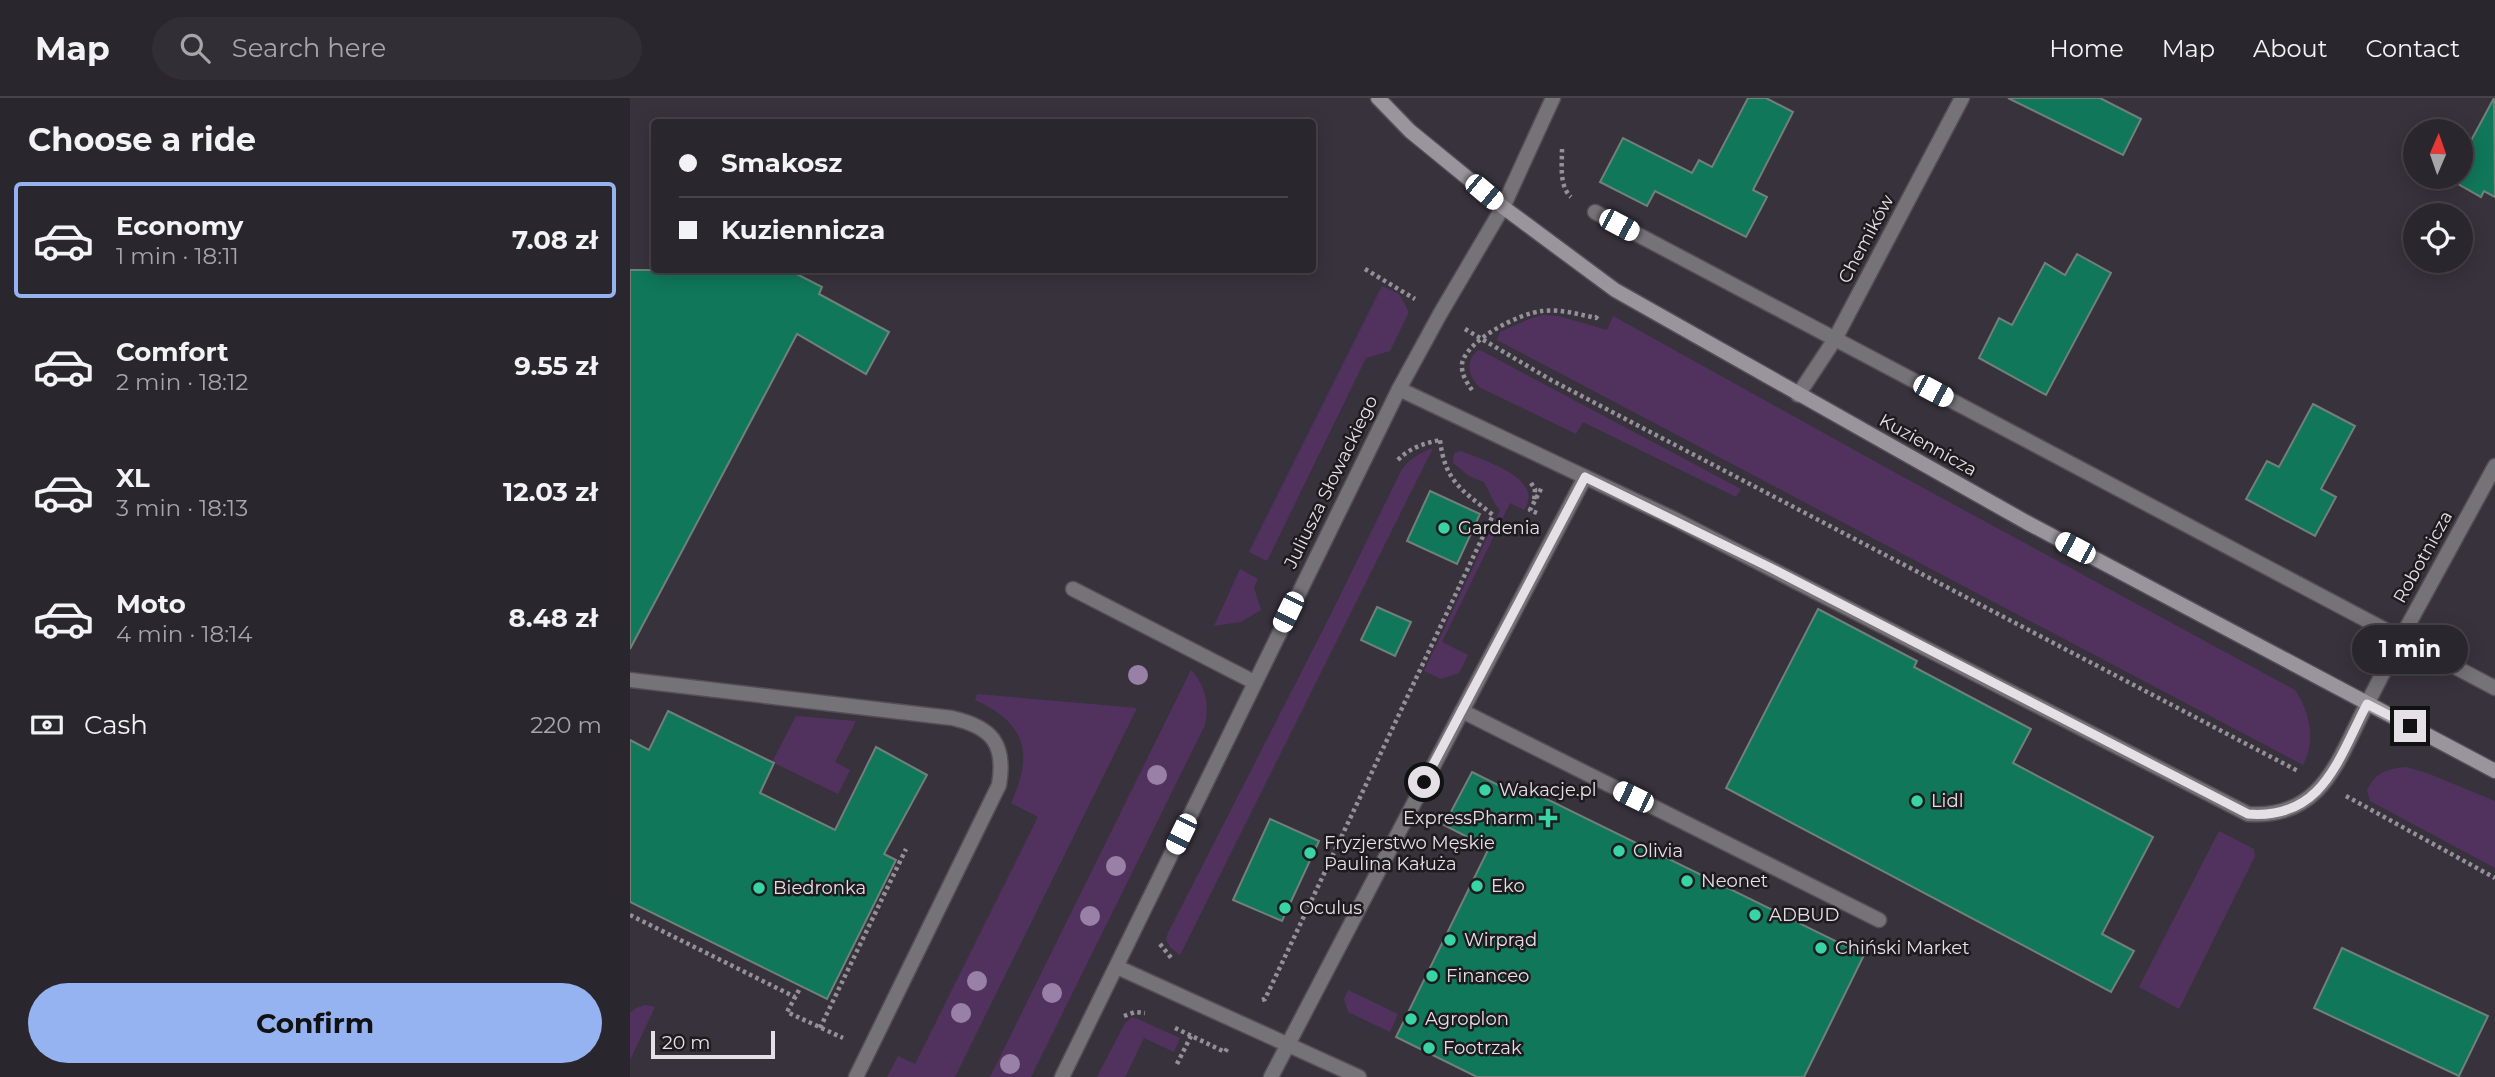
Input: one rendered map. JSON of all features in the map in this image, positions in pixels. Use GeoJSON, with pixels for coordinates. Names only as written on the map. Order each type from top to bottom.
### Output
{"type":"FeatureCollection","features":[{"type":"Feature","properties":{"kind":"main road","name":"Kuziennicza"},"geometry":{"type":"LineString","coordinates":[[1378,98],[1410,131],[1503,208],[1615,290],[2038,528],[2495,771]]}},
{"type":"Feature","properties":{"kind":"street","name":"Juliusza Słowackiego"},"geometry":{"type":"LineString","coordinates":[[1062,1077],[1399,389],[1503,208],[1553,98]]}},
{"type":"Feature","properties":{"kind":"street","name":"Chemików"},"geometry":{"type":"LineString","coordinates":[[1798,395],[1835,339],[1962,98]]}},
{"type":"Feature","properties":{"kind":"street"},"geometry":{"type":"LineString","coordinates":[[1595,212],[2495,688]]}},
{"type":"Feature","properties":{"kind":"street"},"geometry":{"type":"LineString","coordinates":[[1399,389],[1771,568],[2248,814],[2266,815],[2306,802],[2325,785]]}},
{"type":"Feature","properties":{"kind":"street","name":"Robotnicza"},"geometry":{"type":"LineString","coordinates":[[2325,785],[2495,466]]}},
{"type":"Feature","properties":{"kind":"street"},"geometry":{"type":"LineString","coordinates":[[1271,1077],[1585,477]]}},
{"type":"Feature","properties":{"kind":"street"},"geometry":{"type":"LineString","coordinates":[[1073,589],[1254,682]]}},
{"type":"Feature","properties":{"kind":"street"},"geometry":{"type":"LineString","coordinates":[[630,680],[952,718],[972,723],[989,733],[999,748],[1002,766],[999,785],[856,1077]]}},
{"type":"Feature","properties":{"kind":"street"},"geometry":{"type":"LineString","coordinates":[[1462,711],[1879,920]]}},
{"type":"Feature","properties":{"kind":"street"},"geometry":{"type":"LineString","coordinates":[[1117,967],[1359,1077]]}},
{"type":"Feature","properties":{"kind":"path"},"geometry":{"type":"LineString","coordinates":[[1564,143],[1562,150],[1565,192],[1595,212]]}},
{"type":"Feature","properties":{"kind":"path"},"geometry":{"type":"LineString","coordinates":[[1365,269],[1552,380],[2325,785],[2495,878]]}},
{"type":"Feature","properties":{"kind":"path"},"geometry":{"type":"LineString","coordinates":[[1481,396],[1473,392],[1466,382],[1462,364],[1471,349],[1482,339],[1517,317],[1530,313],[1555,310],[1596,318],[1615,290]]}},
{"type":"Feature","properties":{"kind":"path"},"geometry":{"type":"LineString","coordinates":[[1252,999],[1265,999],[1493,515],[1451,478],[1443,461],[1440,440]]}},
{"type":"Feature","properties":{"kind":"path"},"geometry":{"type":"LineString","coordinates":[[1394,468],[1400,457],[1427,442],[1452,442]]}},
{"type":"Feature","properties":{"kind":"path"},"geometry":{"type":"LineString","coordinates":[[1531,510],[1534,503]]}},
{"type":"Feature","properties":{"kind":"path"},"geometry":{"type":"LineString","coordinates":[[820,1028],[906,849]]}},
{"type":"Feature","properties":{"kind":"path"},"geometry":{"type":"LineString","coordinates":[[630,915],[795,997]]}},
{"type":"Feature","properties":{"kind":"path"},"geometry":{"type":"LineString","coordinates":[[1159,937],[1160,945],[1172,959],[1181,964]]}},
{"type":"Feature","properties":{"kind":"path"},"geometry":{"type":"LineString","coordinates":[[799,990],[787,1012],[869,1050]]}},
{"type":"Feature","properties":{"kind":"path"},"geometry":{"type":"LineString","coordinates":[[1119,1019],[1135,1012],[1156,1019]]}},
{"type":"Feature","properties":{"kind":"path"},"geometry":{"type":"LineString","coordinates":[[1168,1024],[1226,1052]]}},
{"type":"Feature","properties":{"kind":"path"},"geometry":{"type":"LineString","coordinates":[[1177,1063],[1191,1036]]}},
{"type":"Feature","properties":{"kind":"shaded area"},"geometry":{"type":"Polygon","coordinates":[[[1382,286],[1399,294],[1409,312],[1390,351],[1366,358],[1267,561],[1249,552],[1382,286]]]}},
{"type":"Feature","properties":{"kind":"shaded area"},"geometry":{"type":"Polygon","coordinates":[[[1542,315],[1559,316],[1607,330],[1613,316],[2295,690],[2310,727],[2309,746],[2303,765],[1497,340],[1500,332],[1542,315]]]}},
{"type":"Feature","properties":{"kind":"shaded area"},"geometry":{"type":"Polygon","coordinates":[[[1478,350],[1741,489],[1736,497],[1583,422],[1576,434],[1479,387],[1469,368],[1471,359],[1478,350]]]}},
{"type":"Feature","properties":{"kind":"shaded area"},"geometry":{"type":"Polygon","coordinates":[[[1433,448],[1180,955],[1170,947],[1166,939],[1168,933],[1402,469],[1416,456],[1433,448]]]}},
{"type":"Feature","properties":{"kind":"shaded area"},"geometry":{"type":"Polygon","coordinates":[[[1461,451],[1509,472],[1526,489],[1528,499],[1524,510],[1510,503],[1442,642],[1468,655],[1459,673],[1441,679],[1424,671],[1500,510],[1484,482],[1469,476],[1453,463],[1454,453],[1461,451]]]}},
{"type":"Feature","properties":{"kind":"shaded area"},"geometry":{"type":"Polygon","coordinates":[[[1240,569],[1258,579],[1254,588],[1261,610],[1241,622],[1214,626],[1240,569]]]}},
{"type":"Feature","properties":{"kind":"shaded area"},"geometry":{"type":"Polygon","coordinates":[[[1191,670],[1200,682],[1205,696],[1205,725],[1031,1077],[990,1077],[1191,670]]]}},
{"type":"Feature","properties":{"kind":"shaded area"},"geometry":{"type":"Polygon","coordinates":[[[977,694],[1137,708],[955,1077],[887,1077],[898,1056],[915,1064],[1038,817],[1011,803],[1022,769],[1021,741],[1005,719],[975,700],[977,694]]]}},
{"type":"Feature","properties":{"kind":"shaded area"},"geometry":{"type":"Polygon","coordinates":[[[796,716],[856,721],[835,762],[850,770],[838,794],[772,762],[796,716]]]}},
{"type":"Feature","properties":{"kind":"shaded area"},"geometry":{"type":"Polygon","coordinates":[[[2406,767],[2495,801],[2495,868],[2370,801],[2367,790],[2378,775],[2406,767]]]}},
{"type":"Feature","properties":{"kind":"shaded area"},"geometry":{"type":"Polygon","coordinates":[[[2219,831],[2254,849],[2255,856],[2179,1009],[2139,987],[2219,831]]]}},
{"type":"Feature","properties":{"kind":"shaded area"},"geometry":{"type":"Polygon","coordinates":[[[1348,990],[1398,1014],[1390,1032],[1348,1012],[1344,999],[1348,990]]]}},
{"type":"Feature","properties":{"kind":"shaded area"},"geometry":{"type":"Polygon","coordinates":[[[645,1005],[655,1007],[630,1060],[630,1013],[645,1005]]]}},
{"type":"Feature","properties":{"kind":"shaded area"},"geometry":{"type":"Polygon","coordinates":[[[1133,1017],[1180,1038],[1174,1052],[1144,1038],[1125,1077],[1097,1077],[1125,1023],[1133,1017]]]}},
{"type":"Feature","properties":{"kind":"building"},"geometry":{"type":"Polygon","coordinates":[[[1748,98],[1766,98],[1793,112],[1753,190],[1767,197],[1746,237],[1655,191],[1647,206],[1600,182],[1623,138],[1692,173],[1699,160],[1712,167],[1748,98]]]}},
{"type":"Feature","properties":{"kind":"building"},"geometry":{"type":"Polygon","coordinates":[[[2008,98],[2100,98],[2141,119],[2123,155],[2008,98]]]}},
{"type":"Feature","properties":{"kind":"building"},"geometry":{"type":"Polygon","coordinates":[[[2494,98],[2495,197],[2484,191],[2481,197],[2467,189],[2473,189],[2473,137],[2494,98]]]}},
{"type":"Feature","properties":{"kind":"building"},"geometry":{"type":"Polygon","coordinates":[[[2077,254],[2111,273],[2046,395],[1979,358],[1999,318],[2012,325],[2045,263],[2065,275],[2077,254]]]}},
{"type":"Feature","properties":{"kind":"building"},"geometry":{"type":"Polygon","coordinates":[[[630,270],[651,270],[651,273],[795,273],[822,287],[819,294],[889,332],[866,374],[797,334],[630,649],[630,270]]]}},
{"type":"Feature","properties":{"kind":"building"},"geometry":{"type":"Polygon","coordinates":[[[2313,404],[2355,426],[2321,489],[2336,497],[2315,536],[2246,499],[2267,461],[2279,467],[2313,404]]]}},
{"type":"Feature","properties":{"kind":"building","name":"Gardenia"},"geometry":{"type":"Polygon","coordinates":[[[1430,491],[1480,514],[1457,564],[1407,541],[1430,491]]]}},
{"type":"Feature","properties":{"kind":"building"},"geometry":{"type":"Polygon","coordinates":[[[1377,607],[1411,622],[1395,656],[1361,640],[1377,607]]]}},
{"type":"Feature","properties":{"kind":"building","name":"Lidl"},"geometry":{"type":"Polygon","coordinates":[[[1818,609],[1917,661],[1914,667],[2031,729],[2013,763],[2153,837],[2102,934],[2134,951],[2111,992],[1726,788],[1818,609]]]}},
{"type":"Feature","properties":{"kind":"building"},"geometry":{"type":"Polygon","coordinates":[[[668,711],[774,763],[760,793],[835,830],[876,747],[927,775],[884,854],[896,860],[827,999],[630,902],[630,740],[649,750],[668,711]]]}},
{"type":"Feature","properties":{"kind":"building"},"geometry":{"type":"Polygon","coordinates":[[[1472,772],[1516,794],[1520,786],[1864,955],[1804,1077],[1477,1077],[1396,1037],[1489,848],[1444,825],[1472,772]]]}},
{"type":"Feature","properties":{"kind":"building"},"geometry":{"type":"Polygon","coordinates":[[[1270,819],[1319,841],[1282,921],[1233,900],[1270,819]]]}},
{"type":"Feature","properties":{"kind":"building"},"geometry":{"type":"Polygon","coordinates":[[[2342,948],[2488,1016],[2459,1076],[2314,1008],[2342,948]]]}},
{"type":"Feature","properties":{"kind":"place","name":"Gardenia"},"geometry":{"type":"Point","coordinates":[1444,528]}},
{"type":"Feature","properties":{"kind":"place","name":"Wakacje.pl"},"geometry":{"type":"Point","coordinates":[1485,790]}},
{"type":"Feature","properties":{"kind":"place","name":"Lidl"},"geometry":{"type":"Point","coordinates":[1917,801]}},
{"type":"Feature","properties":{"kind":"place","name":"ExpressPharm"},"geometry":{"type":"Point","coordinates":[1548,818]}},
{"type":"Feature","properties":{"kind":"place","name":"Olivia"},"geometry":{"type":"Point","coordinates":[1619,851]}},
{"type":"Feature","properties":{"kind":"place","name":"Fryzjerstwo Męskie Paulina Kałuża"},"geometry":{"type":"Point","coordinates":[1310,853]}},
{"type":"Feature","properties":{"kind":"place","name":"Neonet"},"geometry":{"type":"Point","coordinates":[1687,881]}},
{"type":"Feature","properties":{"kind":"place","name":"Eko"},"geometry":{"type":"Point","coordinates":[1477,886]}},
{"type":"Feature","properties":{"kind":"place","name":"Biedronka"},"geometry":{"type":"Point","coordinates":[759,888]}},
{"type":"Feature","properties":{"kind":"place","name":"Oculus"},"geometry":{"type":"Point","coordinates":[1285,908]}},
{"type":"Feature","properties":{"kind":"place","name":"ADBUD"},"geometry":{"type":"Point","coordinates":[1755,915]}},
{"type":"Feature","properties":{"kind":"place","name":"Wirprąd"},"geometry":{"type":"Point","coordinates":[1450,940]}},
{"type":"Feature","properties":{"kind":"place","name":"Chiński Market"},"geometry":{"type":"Point","coordinates":[1821,948]}},
{"type":"Feature","properties":{"kind":"place","name":"Financeo"},"geometry":{"type":"Point","coordinates":[1432,976]}},
{"type":"Feature","properties":{"kind":"place","name":"Agroplon"},"geometry":{"type":"Point","coordinates":[1411,1019]}},
{"type":"Feature","properties":{"kind":"place","name":"Footrzak"},"geometry":{"type":"Point","coordinates":[1429,1048]}},
{"type":"Feature","properties":{"kind":"route"},"geometry":{"type":"LineString","coordinates":[[1424,782],[1585,477],[1771,568],[2248,814],[2266,815],[2306,802],[2325,785],[2367,704],[2410,726]]}}]}
